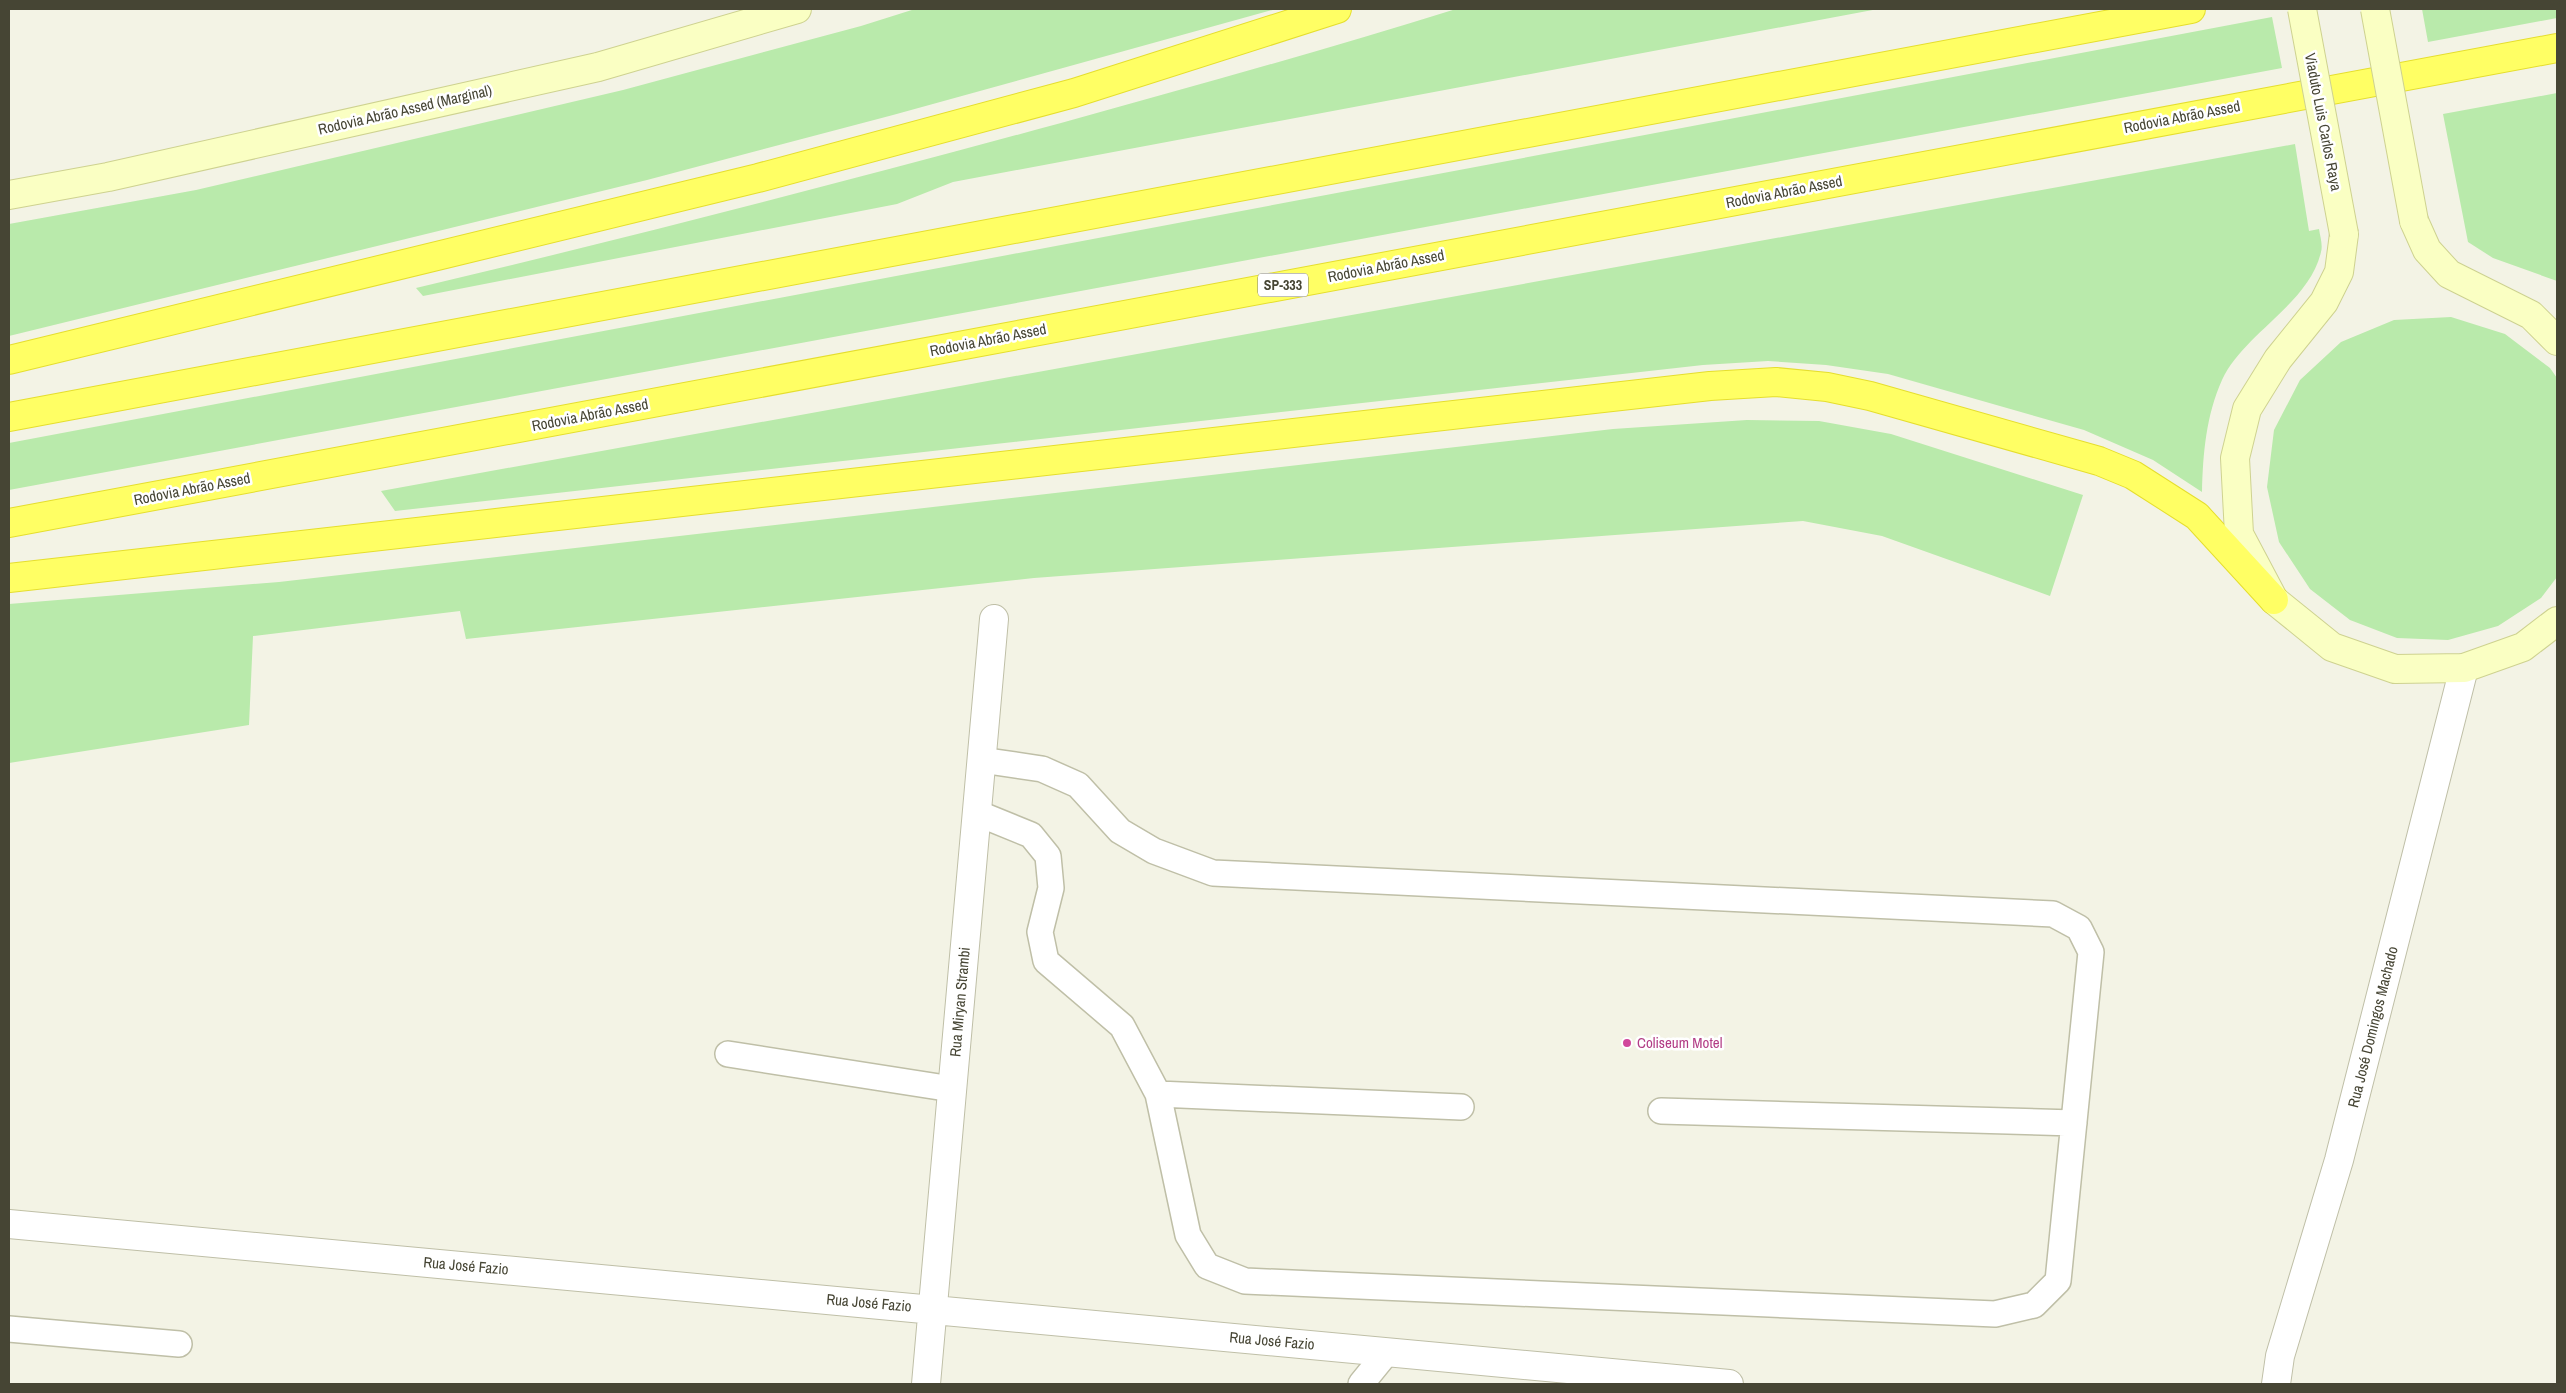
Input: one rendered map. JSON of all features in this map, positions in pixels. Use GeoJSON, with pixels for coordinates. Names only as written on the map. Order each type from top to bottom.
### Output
{"type":"FeatureCollection","features":[{"type":"Feature","properties":{"kind":"highway"},"geometry":{"type":"LineString","coordinates":[[9,360],[768,176],[1074,93],[1337,9]]}},
{"type":"Feature","properties":{"kind":"highway"},"geometry":{"type":"LineString","coordinates":[[9,417],[2191,9]]}},
{"type":"Feature","properties":{"kind":"highway","name":"Rodovia Abrão Assed"},"geometry":{"type":"LineString","coordinates":[[9,524],[2557,48]]}},
{"type":"Feature","properties":{"kind":"highway"},"geometry":{"type":"LineString","coordinates":[[9,578],[1710,386],[1776,382],[1827,387],[1870,396],[2099,461],[2133,475],[2197,516],[2274,600]]}},
{"type":"Feature","properties":{"kind":"street","name":"Rodovia Abrão Assed (Marginal)"},"geometry":{"type":"LineString","coordinates":[[9,195],[108,177],[598,67],[797,9]]}},
{"type":"Feature","properties":{"kind":"street","name":"Viaduto Luis Carlos Raya"},"geometry":{"type":"LineString","coordinates":[[2274,600],[2239,534],[2235,458],[2247,409],[2278,359],[2324,302],[2339,272],[2344,234],[2302,9]]}},
{"type":"Feature","properties":{"kind":"street"},"geometry":{"type":"LineString","coordinates":[[2375,9],[2414,221],[2427,250],[2449,274],[2532,316],[2557,324]]}},
{"type":"Feature","properties":{"kind":"street"},"geometry":{"type":"LineString","coordinates":[[2532,316],[2557,340]]}},
{"type":"Feature","properties":{"kind":"street"},"geometry":{"type":"LineString","coordinates":[[2274,600],[2332,647],[2395,669],[2464,668],[2523,647],[2557,621]]}},
{"type":"Feature","properties":{"kind":"street","name":"Rua Miryan Strambi"},"geometry":{"type":"LineString","coordinates":[[926,1384],[994,619]]}},
{"type":"Feature","properties":{"kind":"street","name":"Rua José Domingos Machado"},"geometry":{"type":"LineString","coordinates":[[2276,1384],[2280,1356],[2339,1160],[2464,668]]}},
{"type":"Feature","properties":{"kind":"street","name":"Rua José Fazio"},"geometry":{"type":"LineString","coordinates":[[9,1224],[1729,1384]]}},
{"type":"Feature","properties":{"kind":"lane"},"geometry":{"type":"LineString","coordinates":[[977,813],[1030,835],[1048,856],[1051,888],[1040,932],[1046,961],[1122,1026],[1158,1094],[1188,1235],[1207,1266],[1245,1282],[1995,1314],[2034,1305],[2058,1281],[2091,952],[2079,928],[2053,914],[1213,873],[1154,851],[1120,831],[1078,785],[1042,768],[982,760]]}},
{"type":"Feature","properties":{"kind":"lane"},"geometry":{"type":"LineString","coordinates":[[728,1054],[952,1089]]}},
{"type":"Feature","properties":{"kind":"lane"},"geometry":{"type":"LineString","coordinates":[[1158,1094],[1461,1107]]}},
{"type":"Feature","properties":{"kind":"lane"},"geometry":{"type":"LineString","coordinates":[[1660,1111],[2074,1122]]}},
{"type":"Feature","properties":{"kind":"lane"},"geometry":{"type":"LineString","coordinates":[[9,1329],[179,1344]]}},
{"type":"Feature","properties":{"kind":"lane"},"geometry":{"type":"LineString","coordinates":[[1361,1384],[1387,1352]]}},
{"type":"Feature","properties":{"kind":"green space"},"geometry":{"type":"Polygon","coordinates":[[[915,9],[1276,9],[893,115],[647,180],[9,336],[9,224],[196,190],[623,90],[861,26],[915,9]]]}},
{"type":"Feature","properties":{"kind":"green space"},"geometry":{"type":"Polygon","coordinates":[[[1456,9],[1878,9],[953,182],[897,204],[423,296],[416,288],[659,229],[981,145],[1358,39],[1456,9]]]}},
{"type":"Feature","properties":{"kind":"green space"},"geometry":{"type":"Polygon","coordinates":[[[2422,9],[2557,9],[2557,18],[2428,42],[2422,9]]]}},
{"type":"Feature","properties":{"kind":"green space"},"geometry":{"type":"Polygon","coordinates":[[[2272,17],[2282,68],[9,490],[9,443],[2272,17]]]}},
{"type":"Feature","properties":{"kind":"green space"},"geometry":{"type":"Polygon","coordinates":[[[2557,93],[2557,281],[2493,258],[2468,242],[2443,114],[2557,93]]]}},
{"type":"Feature","properties":{"kind":"green space"},"geometry":{"type":"Polygon","coordinates":[[[2295,144],[2309,231],[2319,229],[2322,243],[2321,252],[2314,271],[2304,287],[2245,347],[2232,363],[2222,380],[2212,407],[2206,435],[2202,492],[2153,460],[2084,430],[1888,374],[1826,365],[1768,361],[1703,365],[395,511],[381,491],[2295,144]]]}},
{"type":"Feature","properties":{"kind":"green space"},"geometry":{"type":"Polygon","coordinates":[[[2451,317],[2505,334],[2550,368],[2557,378],[2557,577],[2541,598],[2498,626],[2448,640],[2397,638],[2350,620],[2310,589],[2279,542],[2267,487],[2274,430],[2300,380],[2341,342],[2394,320],[2451,317]]]}},
{"type":"Feature","properties":{"kind":"green space"},"geometry":{"type":"Polygon","coordinates":[[[1747,420],[1819,421],[1891,434],[2083,495],[2050,596],[1882,536],[1803,521],[1034,578],[466,639],[460,611],[253,636],[249,725],[9,763],[9,604],[279,582],[1613,429],[1747,420]]]}},
{"type":"Feature","properties":{"kind":"place","name":"Coliseum Motel"},"geometry":{"type":"Point","coordinates":[1627,1043]}}]}
